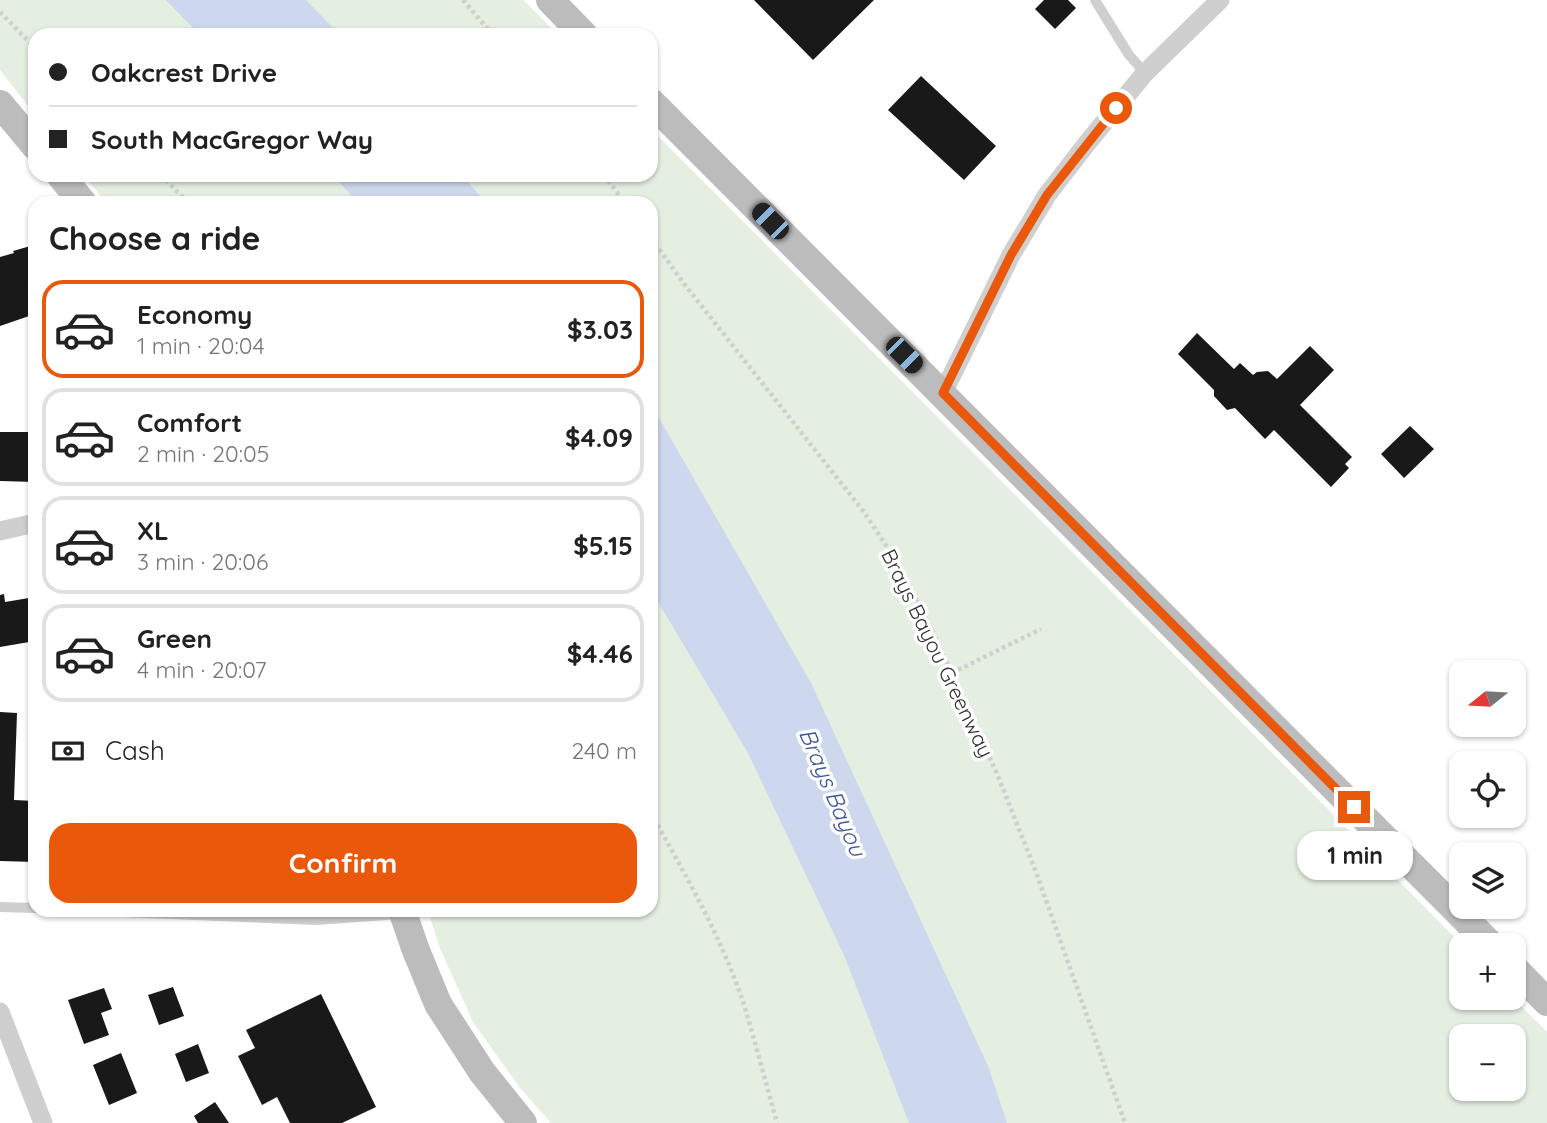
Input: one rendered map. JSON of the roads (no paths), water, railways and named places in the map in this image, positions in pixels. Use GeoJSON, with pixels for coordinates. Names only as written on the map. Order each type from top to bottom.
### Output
{"type":"FeatureCollection","features":[{"type":"Feature","properties":{"kind":"street"},"geometry":{"type":"LineString","coordinates":[[550,0],[577,28]]}},
{"type":"Feature","properties":{"kind":"street"},"geometry":{"type":"LineString","coordinates":[[943,393],[1011,255],[1047,195],[1145,73],[1220,0]]}},
{"type":"Feature","properties":{"kind":"street"},"geometry":{"type":"LineString","coordinates":[[0,104],[28,138]]}},
{"type":"Feature","properties":{"kind":"street"},"geometry":{"type":"LineString","coordinates":[[658,109],[1479,933]]}},
{"type":"Feature","properties":{"kind":"street"},"geometry":{"type":"LineString","coordinates":[[66,182],[77,196]]}},
{"type":"Feature","properties":{"kind":"street"},"geometry":{"type":"LineString","coordinates":[[0,531],[28,525]]}},
{"type":"Feature","properties":{"kind":"street"},"geometry":{"type":"LineString","coordinates":[[405,917],[438,1004],[482,1072],[523,1123]]}},
{"type":"Feature","properties":{"kind":"street"},"geometry":{"type":"LineString","coordinates":[[1526,980],[1547,1002]]}},
{"type":"Feature","properties":{"kind":"street"},"geometry":{"type":"LineString","coordinates":[[0,1012],[43,1123]]}},
{"type":"Feature","properties":{"kind":"lane"},"geometry":{"type":"LineString","coordinates":[[1095,0],[1124,47],[1145,73]]}},
{"type":"Feature","properties":{"kind":"lane"},"geometry":{"type":"LineString","coordinates":[[0,907],[28,908]]}},
{"type":"Feature","properties":{"kind":"lane"},"geometry":{"type":"LineString","coordinates":[[243,917],[316,920],[349,917]]}},
{"type":"Feature","properties":{"kind":"water"},"geometry":{"type":"Polygon","coordinates":[[[166,0],[306,0],[333,28],[193,28],[166,0]]]}},
{"type":"Feature","properties":{"kind":"water"},"geometry":{"type":"Polygon","coordinates":[[[339,182],[468,182],[480,196],[352,196],[339,182]]]}},
{"type":"Feature","properties":{"kind":"water","name":"Brays Bayou"},"geometry":{"type":"Polygon","coordinates":[[[658,416],[811,683],[988,1066],[1007,1123],[909,1123],[844,955],[748,753],[658,602],[658,416]]]}}]}
